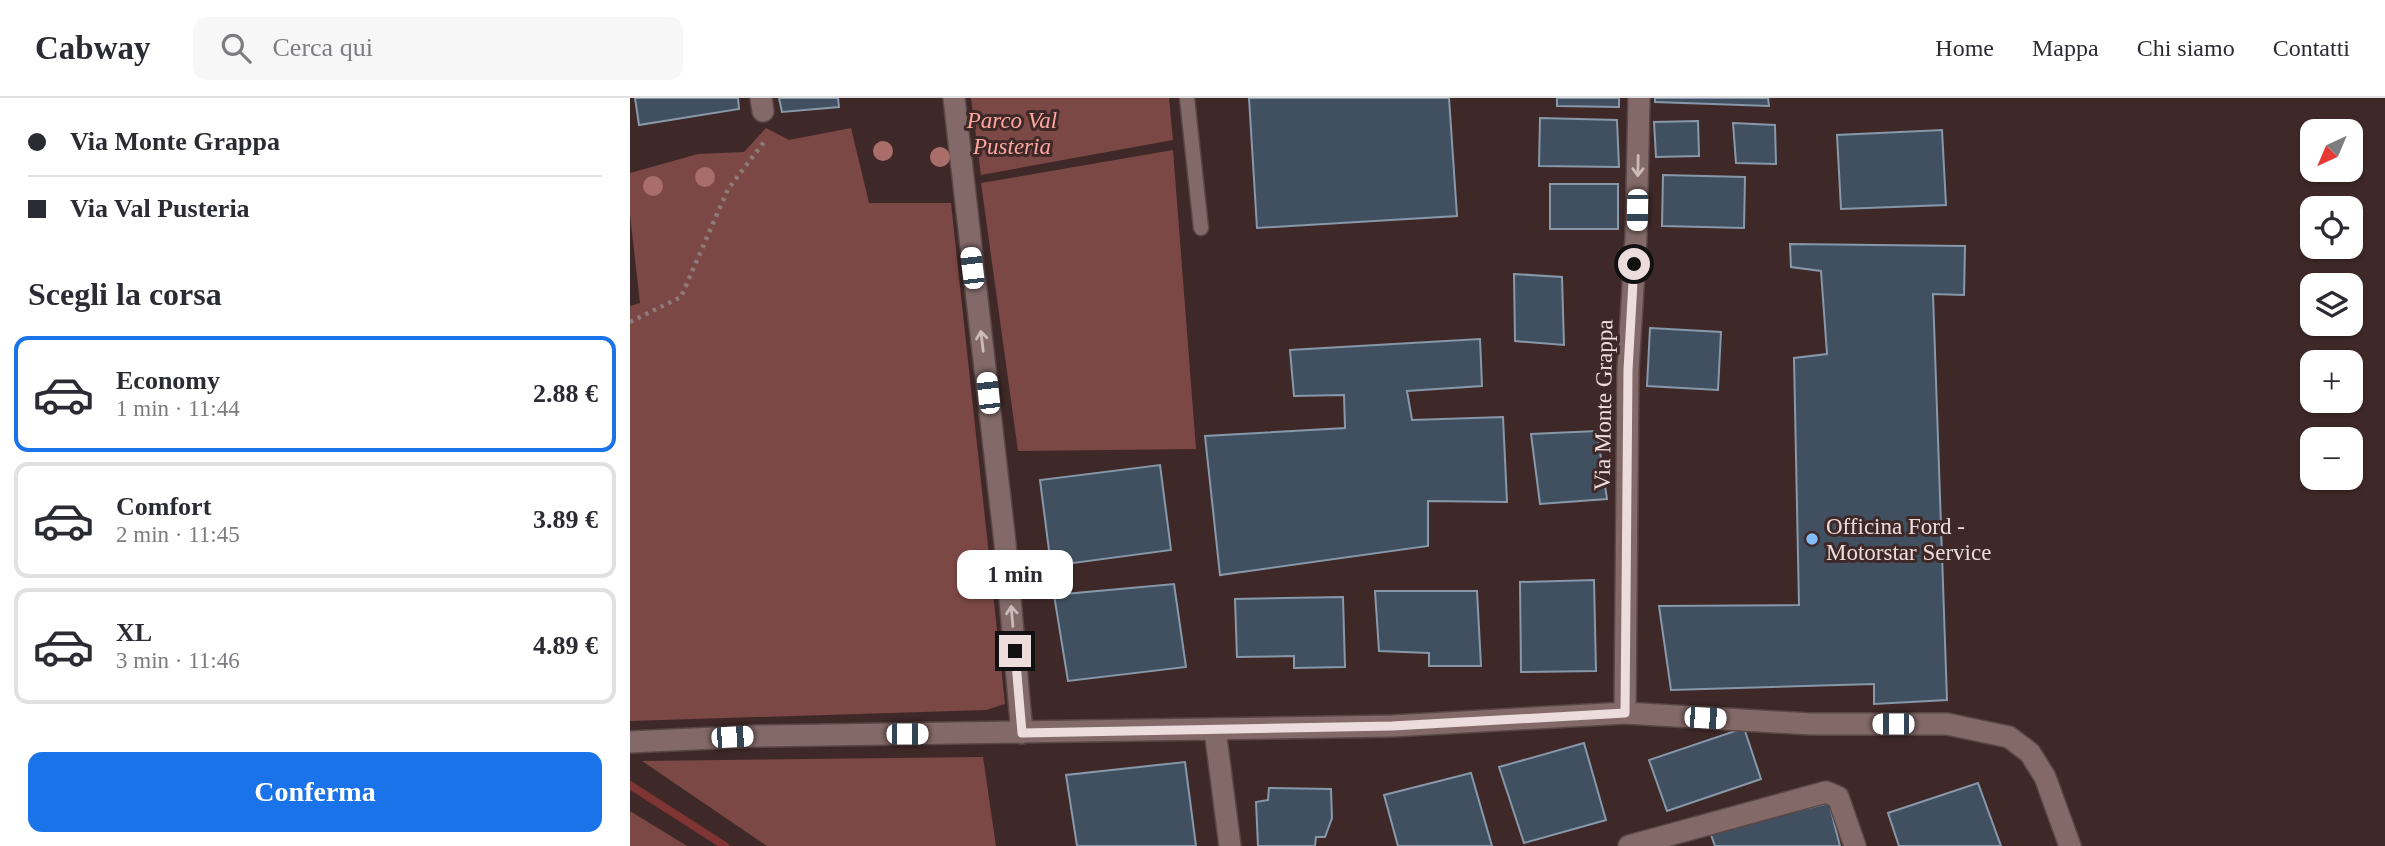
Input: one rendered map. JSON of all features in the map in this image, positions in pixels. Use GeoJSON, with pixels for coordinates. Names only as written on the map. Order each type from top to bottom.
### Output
{"type":"FeatureCollection","features":[{"type":"Feature","properties":{"kind":"street"},"geometry":{"type":"LineString","coordinates":[[954,98],[1005,542],[1022,733]]}},
{"type":"Feature","properties":{"kind":"street","name":"Via Monte Grappa"},"geometry":{"type":"LineString","coordinates":[[1625,713],[1628,370],[1639,98]]}},
{"type":"Feature","properties":{"kind":"street"},"geometry":{"type":"LineString","coordinates":[[630,742],[757,736],[1392,726],[1625,713],[1811,724],[1947,724],[2009,737],[2030,753],[2045,777],[2070,846]]}},
{"type":"Feature","properties":{"kind":"street"},"geometry":{"type":"LineString","coordinates":[[1215,730],[1230,846]]}},
{"type":"Feature","properties":{"kind":"street"},"geometry":{"type":"LineString","coordinates":[[1637,845],[1702,836],[1826,792],[1838,797],[1855,846]]}},
{"type":"Feature","properties":{"kind":"lane"},"geometry":{"type":"LineString","coordinates":[[1187,98],[1201,228]]}},
{"type":"Feature","properties":{"kind":"path"},"geometry":{"type":"LineString","coordinates":[[630,322],[681,297],[728,189],[765,142]]}},
{"type":"Feature","properties":{"kind":"green space","name":"Parco Val Pusteria"},"geometry":{"type":"Polygon","coordinates":[[[971,98],[1169,98],[1173,140],[981,175],[971,98]]]}},
{"type":"Feature","properties":{"kind":"green space"},"geometry":{"type":"Polygon","coordinates":[[[766,128],[789,140],[851,128],[869,203],[951,203],[1005,704],[986,710],[630,721],[630,306],[640,303],[630,215],[630,173],[698,154],[744,152],[766,128]]]}},
{"type":"Feature","properties":{"kind":"green space"},"geometry":{"type":"Polygon","coordinates":[[[1173,150],[1196,449],[1018,451],[981,183],[1173,150]]]}},
{"type":"Feature","properties":{"kind":"green space"},"geometry":{"type":"Polygon","coordinates":[[[983,757],[996,846],[767,846],[642,761],[983,757]]]}},
{"type":"Feature","properties":{"kind":"green space"},"geometry":{"type":"Polygon","coordinates":[[[630,811],[687,846],[630,846],[630,811]]]}},
{"type":"Feature","properties":{"kind":"building"},"geometry":{"type":"Polygon","coordinates":[[[635,98],[738,98],[739,109],[639,125],[635,98]]]}},
{"type":"Feature","properties":{"kind":"building"},"geometry":{"type":"Polygon","coordinates":[[[779,98],[838,98],[839,107],[782,112],[779,98]]]}},
{"type":"Feature","properties":{"kind":"building"},"geometry":{"type":"Polygon","coordinates":[[[1249,98],[1449,98],[1457,216],[1257,228],[1249,98]]]}},
{"type":"Feature","properties":{"kind":"building"},"geometry":{"type":"Polygon","coordinates":[[[1557,98],[1619,98],[1619,107],[1557,106],[1557,98]]]}},
{"type":"Feature","properties":{"kind":"building"},"geometry":{"type":"Polygon","coordinates":[[[1655,98],[1768,98],[1769,106],[1655,102],[1655,98]]]}},
{"type":"Feature","properties":{"kind":"building"},"geometry":{"type":"Polygon","coordinates":[[[1540,118],[1617,120],[1619,167],[1539,166],[1540,118]]]}},
{"type":"Feature","properties":{"kind":"building"},"geometry":{"type":"Polygon","coordinates":[[[1698,121],[1699,156],[1656,157],[1654,122],[1698,121]]]}},
{"type":"Feature","properties":{"kind":"building"},"geometry":{"type":"Polygon","coordinates":[[[1733,123],[1775,125],[1776,164],[1736,163],[1733,123]]]}},
{"type":"Feature","properties":{"kind":"building"},"geometry":{"type":"Polygon","coordinates":[[[1942,130],[1946,205],[1841,209],[1837,135],[1942,130]]]}},
{"type":"Feature","properties":{"kind":"building"},"geometry":{"type":"Polygon","coordinates":[[[1663,175],[1745,177],[1744,228],[1662,226],[1663,175]]]}},
{"type":"Feature","properties":{"kind":"building"},"geometry":{"type":"Polygon","coordinates":[[[1550,184],[1618,184],[1618,229],[1550,229],[1550,184]]]}},
{"type":"Feature","properties":{"kind":"building"},"geometry":{"type":"Polygon","coordinates":[[[1790,244],[1965,246],[1964,295],[1933,294],[1947,700],[1874,704],[1874,684],[1671,690],[1659,606],[1799,605],[1794,358],[1827,354],[1821,271],[1791,267],[1790,244]]]}},
{"type":"Feature","properties":{"kind":"building"},"geometry":{"type":"Polygon","coordinates":[[[1514,274],[1562,277],[1564,345],[1515,341],[1514,274]]]}},
{"type":"Feature","properties":{"kind":"building"},"geometry":{"type":"Polygon","coordinates":[[[1650,328],[1721,332],[1718,390],[1647,386],[1650,328]]]}},
{"type":"Feature","properties":{"kind":"building"},"geometry":{"type":"Polygon","coordinates":[[[1480,339],[1482,386],[1407,391],[1412,420],[1503,417],[1507,502],[1428,501],[1428,546],[1220,575],[1205,436],[1345,428],[1344,395],[1294,396],[1290,350],[1480,339]]]}},
{"type":"Feature","properties":{"kind":"building"},"geometry":{"type":"Polygon","coordinates":[[[1597,431],[1607,499],[1540,504],[1531,434],[1597,431]]]}},
{"type":"Feature","properties":{"kind":"building"},"geometry":{"type":"Polygon","coordinates":[[[1160,465],[1171,550],[1051,566],[1040,480],[1160,465]]]}},
{"type":"Feature","properties":{"kind":"building"},"geometry":{"type":"Polygon","coordinates":[[[1594,580],[1596,671],[1521,672],[1520,582],[1594,580]]]}},
{"type":"Feature","properties":{"kind":"building"},"geometry":{"type":"Polygon","coordinates":[[[1174,584],[1186,667],[1068,681],[1054,595],[1174,584]]]}},
{"type":"Feature","properties":{"kind":"building"},"geometry":{"type":"Polygon","coordinates":[[[1375,591],[1477,591],[1481,666],[1429,666],[1429,653],[1379,651],[1375,591]]]}},
{"type":"Feature","properties":{"kind":"building"},"geometry":{"type":"Polygon","coordinates":[[[1343,597],[1345,667],[1294,668],[1294,656],[1237,657],[1235,599],[1343,597]]]}},
{"type":"Feature","properties":{"kind":"building"},"geometry":{"type":"Polygon","coordinates":[[[1744,728],[1761,779],[1667,811],[1649,760],[1744,728]]]}},
{"type":"Feature","properties":{"kind":"building"},"geometry":{"type":"Polygon","coordinates":[[[1584,743],[1606,820],[1524,843],[1499,767],[1584,743]]]}},
{"type":"Feature","properties":{"kind":"building"},"geometry":{"type":"Polygon","coordinates":[[[1185,762],[1196,846],[1077,846],[1066,775],[1185,762]]]}},
{"type":"Feature","properties":{"kind":"building"},"geometry":{"type":"Polygon","coordinates":[[[1471,773],[1492,846],[1398,846],[1384,795],[1471,773]]]}},
{"type":"Feature","properties":{"kind":"building"},"geometry":{"type":"Polygon","coordinates":[[[1978,783],[2001,846],[1899,846],[1888,813],[1978,783]]]}},
{"type":"Feature","properties":{"kind":"building"},"geometry":{"type":"Polygon","coordinates":[[[1269,788],[1331,789],[1332,818],[1325,837],[1316,837],[1315,846],[1258,846],[1256,802],[1268,800],[1269,788]]]}},
{"type":"Feature","properties":{"kind":"building"},"geometry":{"type":"Polygon","coordinates":[[[1829,803],[1840,846],[1715,846],[1710,832],[1829,803]]]}},
{"type":"Feature","properties":{"kind":"waterway"},"geometry":{"type":"LineString","coordinates":[[630,785],[725,846]]}},
{"type":"Feature","properties":{"kind":"place","name":"Officina Ford - Motorstar Service"},"geometry":{"type":"Point","coordinates":[1812,539]}},
{"type":"Feature","properties":{"kind":"route"},"geometry":{"type":"LineString","coordinates":[[1015,651],[1022,733],[1392,726],[1625,713],[1628,370],[1634,264]]}}]}
